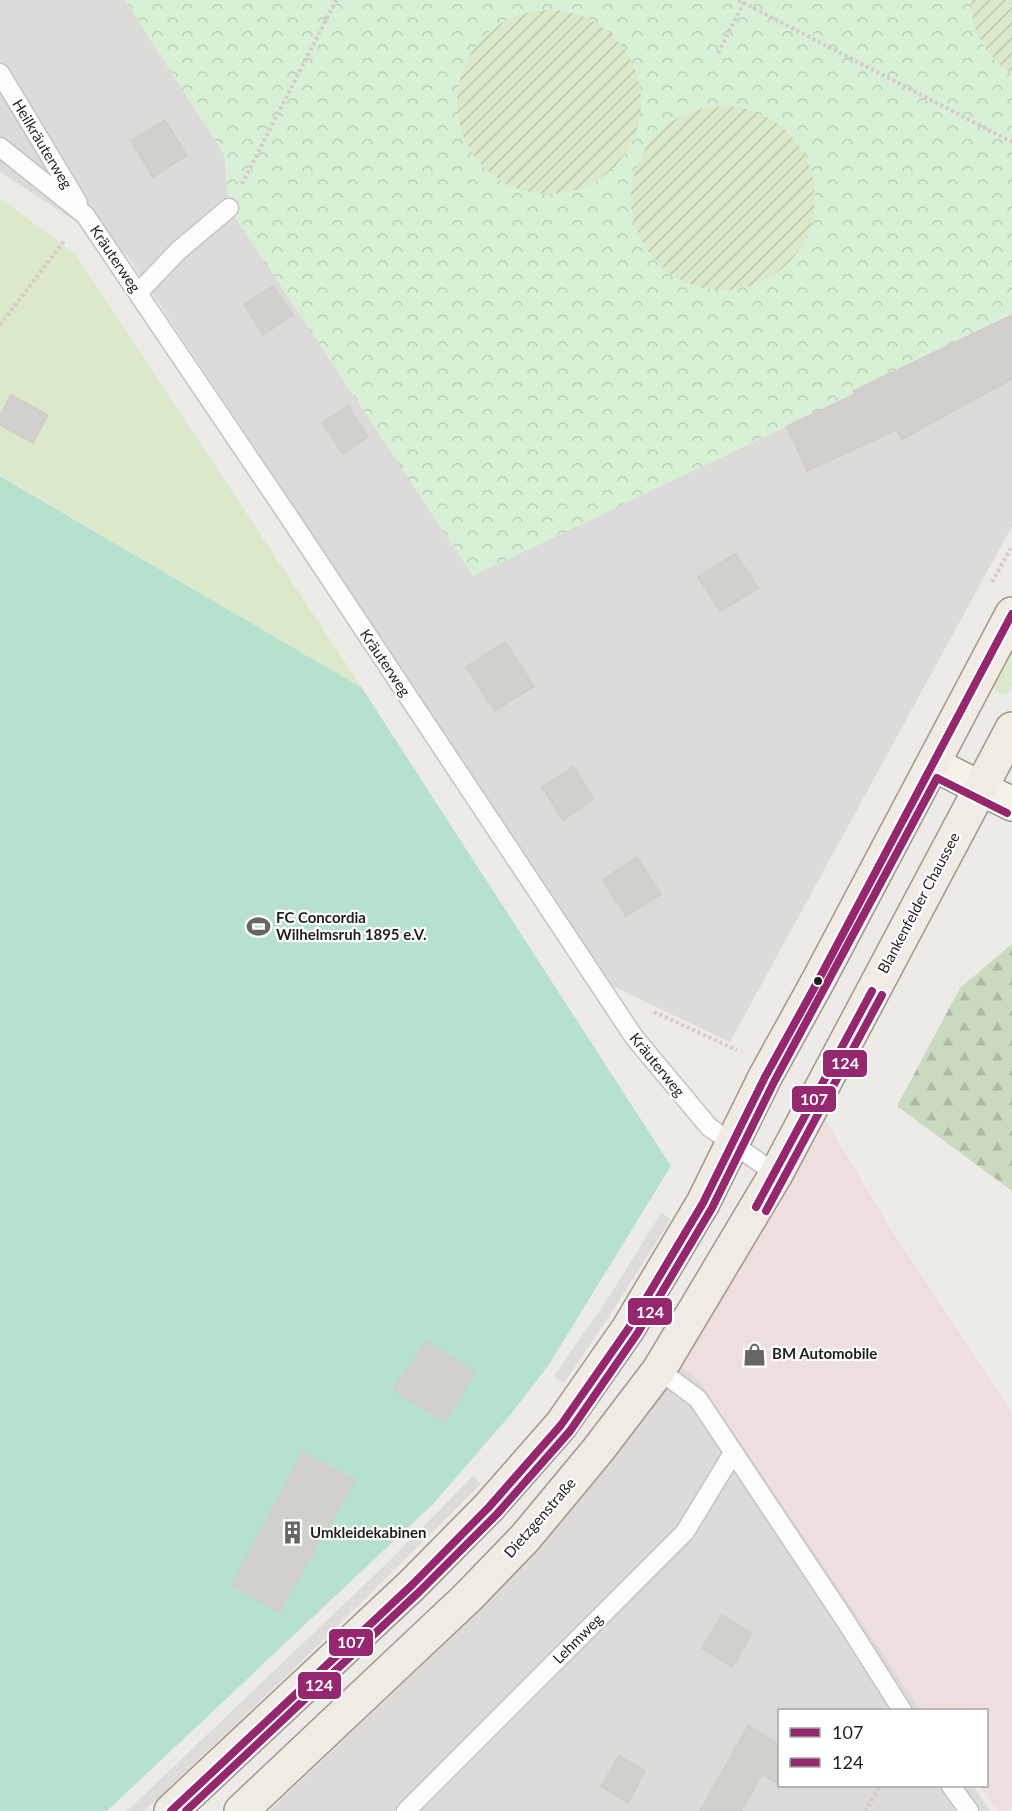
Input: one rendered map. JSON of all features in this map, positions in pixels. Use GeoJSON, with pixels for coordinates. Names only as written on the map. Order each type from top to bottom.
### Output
{"type":"FeatureCollection","features":[{"type":"Feature","properties":{"kind":"main road"},"geometry":{"type":"LineString","coordinates":[[171,1811],[412,1585],[489,1507],[561,1425],[628,1329],[703,1203],[765,1077],[1012,614]]}},
{"type":"Feature","properties":{"kind":"main road","name":"Blankenfelder Chaussee"},"geometry":{"type":"LineString","coordinates":[[776,1174],[1012,729]]}},
{"type":"Feature","properties":{"kind":"main road"},"geometry":{"type":"LineString","coordinates":[[933,764],[1012,804]]}},
{"type":"Feature","properties":{"kind":"main road","name":"Dietzgenstraße"},"geometry":{"type":"LineString","coordinates":[[241,1811],[468,1597],[525,1538],[598,1450],[659,1370],[776,1174]]}},
{"type":"Feature","properties":{"kind":"lane","name":"Heilkräuterweg"},"geometry":{"type":"LineString","coordinates":[[0,73],[85,215]]}},
{"type":"Feature","properties":{"kind":"lane","name":"Kräuterweg"},"geometry":{"type":"LineString","coordinates":[[0,147],[85,215],[634,1037],[708,1127],[776,1174]]}},
{"type":"Feature","properties":{"kind":"lane"},"geometry":{"type":"LineString","coordinates":[[138,293],[178,251],[229,208]]}},
{"type":"Feature","properties":{"kind":"lane"},"geometry":{"type":"LineString","coordinates":[[659,1370],[698,1399],[901,1709]]}},
{"type":"Feature","properties":{"kind":"lane","name":"Lehmweg"},"geometry":{"type":"LineString","coordinates":[[406,1811],[686,1532],[734,1453]]}},
{"type":"Feature","properties":{"kind":"lane"},"geometry":{"type":"LineString","coordinates":[[952,1787],[969,1811]]}},
{"type":"Feature","properties":{"kind":"path"},"geometry":{"type":"LineString","coordinates":[[229,208],[336,0]]}},
{"type":"Feature","properties":{"kind":"path"},"geometry":{"type":"LineString","coordinates":[[718,53],[742,1],[1012,141]]}},
{"type":"Feature","properties":{"kind":"path"},"geometry":{"type":"LineString","coordinates":[[0,325],[85,215]]}},
{"type":"Feature","properties":{"kind":"path"},"geometry":{"type":"LineString","coordinates":[[601,989],[740,1051]]}},
{"type":"Feature","properties":{"kind":"path"},"geometry":{"type":"LineString","coordinates":[[865,1811],[879,1787]]}},
{"type":"Feature","properties":{"kind":"shaded area"},"geometry":{"type":"Polygon","coordinates":[[[0,0],[125,0],[224,154],[229,208],[1012,319],[1012,526],[730,1042],[610,985],[126,254],[0,172],[0,0]]]}},
{"type":"Feature","properties":{"kind":"shaded area"},"geometry":{"type":"Polygon","coordinates":[[[823,1116],[897,1239],[1012,1413],[1012,1808],[1008,1811],[999,1811],[980,1787],[988,1787],[988,1709],[920,1709],[700,1382],[680,1365],[823,1116]]]}},
{"type":"Feature","properties":{"kind":"shaded area"},"geometry":{"type":"Polygon","coordinates":[[[661,1213],[671,1219],[564,1383],[554,1376],[609,1297],[661,1213]]]}},
{"type":"Feature","properties":{"kind":"shaded area"},"geometry":{"type":"Polygon","coordinates":[[[680,1365],[700,1382],[920,1709],[778,1709],[778,1787],[974,1787],[990,1811],[269,1811],[441,1647],[518,1568],[606,1469],[662,1395],[680,1365]]]}},
{"type":"Feature","properties":{"kind":"shaded area"},"geometry":{"type":"Polygon","coordinates":[[[473,1476],[481,1484],[299,1664],[144,1811],[127,1811],[386,1564],[473,1476]]]}},
{"type":"Feature","properties":{"kind":"green space"},"geometry":{"type":"Polygon","coordinates":[[[125,0],[1012,0],[1012,319],[473,576],[229,208],[224,154],[125,0]]]}},
{"type":"Feature","properties":{"kind":"green space"},"geometry":{"type":"Polygon","coordinates":[[[971,0],[1012,0],[1012,74],[995,60],[977,33],[971,0]]]}},
{"type":"Feature","properties":{"kind":"green space"},"geometry":{"type":"Polygon","coordinates":[[[549,10],[584,17],[614,37],[634,67],[641,102],[634,137],[614,167],[584,187],[549,194],[514,187],[484,167],[464,137],[457,102],[464,67],[484,37],[514,17],[549,10]]]}},
{"type":"Feature","properties":{"kind":"green space"},"geometry":{"type":"Polygon","coordinates":[[[723,106],[758,113],[788,133],[808,163],[815,198],[808,233],[788,263],[758,283],[723,290],[688,283],[658,263],[638,233],[631,198],[638,163],[658,133],[688,113],[723,106]]]}},
{"type":"Feature","properties":{"kind":"green space"},"geometry":{"type":"Polygon","coordinates":[[[0,198],[75,254],[362,688],[0,475],[0,198]]]}},
{"type":"Feature","properties":{"kind":"green space","name":"FC Concordia Wilhelmsruh 1895 e.V."},"geometry":{"type":"Polygon","coordinates":[[[0,476],[362,688],[671,1166],[548,1366],[511,1414],[433,1504],[107,1811],[0,1811],[0,476]]]}},
{"type":"Feature","properties":{"kind":"green space"},"geometry":{"type":"Polygon","coordinates":[[[1012,652],[1012,685],[1007,694],[998,693],[993,687],[1012,652]]]}},
{"type":"Feature","properties":{"kind":"green space"},"geometry":{"type":"Polygon","coordinates":[[[1012,944],[1012,1191],[897,1106],[960,988],[1012,944]]]}},
{"type":"Feature","properties":{"kind":"building"},"geometry":{"type":"Polygon","coordinates":[[[165,120],[187,155],[153,177],[131,141],[165,120]]]}},
{"type":"Feature","properties":{"kind":"building"},"geometry":{"type":"Polygon","coordinates":[[[273,286],[293,315],[263,335],[244,304],[273,286]]]}},
{"type":"Feature","properties":{"kind":"building"},"geometry":{"type":"Polygon","coordinates":[[[1012,315],[1012,379],[902,439],[896,430],[807,471],[787,426],[855,394],[853,391],[1012,315]]]}},
{"type":"Feature","properties":{"kind":"building"},"geometry":{"type":"Polygon","coordinates":[[[11,395],[48,415],[33,443],[0,425],[0,416],[11,395]]]}},
{"type":"Feature","properties":{"kind":"building"},"geometry":{"type":"Polygon","coordinates":[[[348,406],[368,437],[343,454],[322,423],[348,406]]]}},
{"type":"Feature","properties":{"kind":"building"},"geometry":{"type":"Polygon","coordinates":[[[735,554],[759,588],[720,611],[698,577],[735,554]]]}},
{"type":"Feature","properties":{"kind":"building"},"geometry":{"type":"Polygon","coordinates":[[[505,642],[534,686],[495,711],[466,667],[505,642]]]}},
{"type":"Feature","properties":{"kind":"building"},"geometry":{"type":"Polygon","coordinates":[[[573,767],[594,799],[563,820],[542,787],[573,767]]]}},
{"type":"Feature","properties":{"kind":"building"},"geometry":{"type":"Polygon","coordinates":[[[637,857],[661,894],[626,916],[602,880],[637,857]]]}},
{"type":"Feature","properties":{"kind":"building"},"geometry":{"type":"Polygon","coordinates":[[[426,1342],[475,1372],[445,1422],[393,1389],[426,1342]]]}},
{"type":"Feature","properties":{"kind":"building","name":"Umkleidekabinen"},"geometry":{"type":"Polygon","coordinates":[[[302,1453],[355,1480],[279,1612],[232,1585],[302,1453]]]}},
{"type":"Feature","properties":{"kind":"building"},"geometry":{"type":"Polygon","coordinates":[[[722,1615],[752,1634],[732,1667],[702,1648],[722,1615]]]}},
{"type":"Feature","properties":{"kind":"building"},"geometry":{"type":"Polygon","coordinates":[[[748,1726],[778,1744],[778,1784],[762,1774],[741,1811],[700,1811],[748,1726]]]}},
{"type":"Feature","properties":{"kind":"building"},"geometry":{"type":"Polygon","coordinates":[[[619,1756],[645,1771],[628,1803],[601,1786],[619,1756]]]}},
{"type":"Feature","properties":{"kind":"transit line","name":"107"},"geometry":{"type":"LineString","coordinates":[[171,1811],[412,1585],[489,1507],[561,1425],[628,1329],[703,1203],[765,1077],[1012,614]]}},
{"type":"Feature","properties":{"kind":"transit line","name":"124"},"geometry":{"type":"LineString","coordinates":[[186,1811],[419,1592],[497,1514],[570,1431],[637,1334],[712,1208],[774,1082],[937,778],[1007,813]]}},
{"type":"Feature","properties":{"kind":"transit line","name":"107"},"geometry":{"type":"LineString","coordinates":[[756,1207],[872,991]]}},
{"type":"Feature","properties":{"kind":"transit line","name":"124"},"geometry":{"type":"LineString","coordinates":[[766,1211],[882,995]]}},
{"type":"Feature","properties":{"kind":"place","name":"FC Concordia Wilhelmsruh 1895 e.V."},"geometry":{"type":"Point","coordinates":[258,927]}},
{"type":"Feature","properties":{"kind":"place","name":"BM Automobile"},"geometry":{"type":"Point","coordinates":[754,1354]}},
{"type":"Feature","properties":{"kind":"place","name":"Umkleidekabinen"},"geometry":{"type":"Point","coordinates":[292,1533]}}]}
